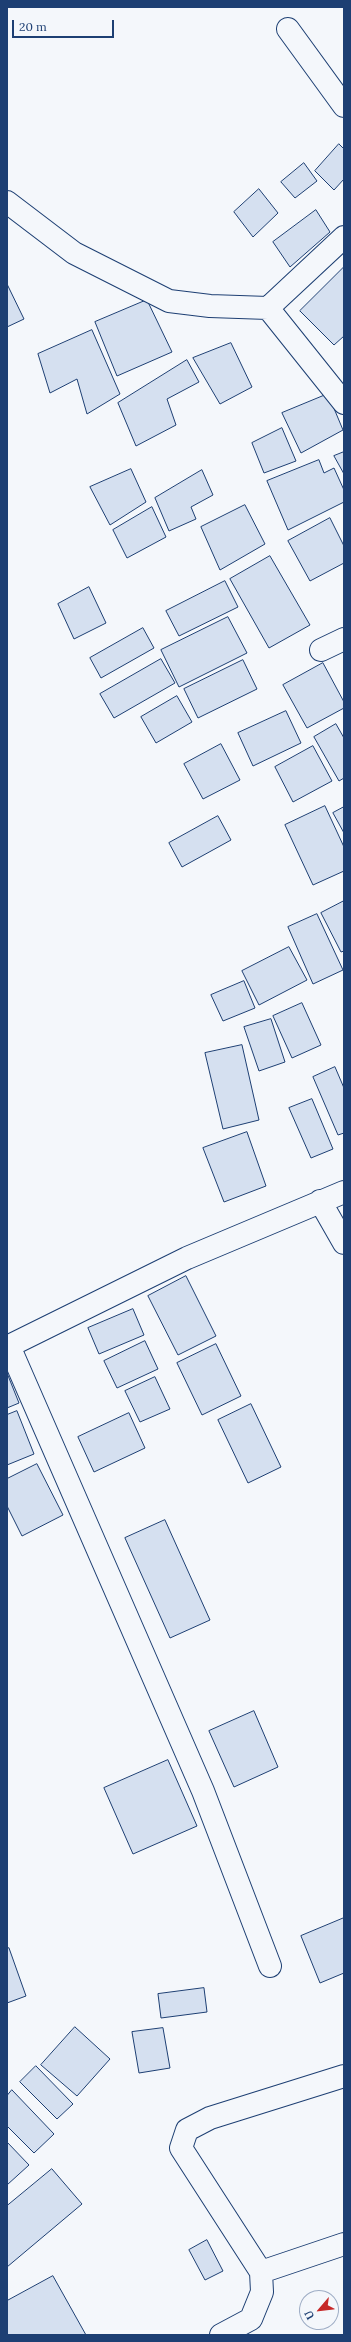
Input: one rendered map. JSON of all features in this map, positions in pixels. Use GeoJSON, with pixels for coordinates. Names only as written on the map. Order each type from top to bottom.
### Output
{"type":"FeatureCollection","features":[{"type":"Feature","properties":{"kind":"street"},"geometry":{"type":"LineString","coordinates":[[288,29],[344,106]]}},
{"type":"Feature","properties":{"kind":"street"},"geometry":{"type":"LineString","coordinates":[[7,202],[74,253],[169,301],[210,306],[268,308],[344,237]]}},
{"type":"Feature","properties":{"kind":"street"},"geometry":{"type":"LineString","coordinates":[[268,308],[344,403]]}},
{"type":"Feature","properties":{"kind":"street"},"geometry":{"type":"LineString","coordinates":[[322,650],[344,639]]}},
{"type":"Feature","properties":{"kind":"street"},"geometry":{"type":"LineString","coordinates":[[270,1966],[203,1791],[8,1347],[187,1258],[344,1192]]}},
{"type":"Feature","properties":{"kind":"street"},"geometry":{"type":"LineString","coordinates":[[320,1201],[344,1242]]}},
{"type":"Feature","properties":{"kind":"street"},"geometry":{"type":"LineString","coordinates":[[221,2335],[250,2318],[262,2292],[261,2272],[181,2148],[187,2130],[210,2118],[344,2076]]}},
{"type":"Feature","properties":{"kind":"street"},"geometry":{"type":"LineString","coordinates":[[261,2272],[344,2244]]}},
{"type":"Feature","properties":{"kind":"building"},"geometry":{"type":"Polygon","coordinates":[[[339,144],[344,149],[344,179],[334,190],[315,171],[339,144]]]}},
{"type":"Feature","properties":{"kind":"building"},"geometry":{"type":"Polygon","coordinates":[[[304,163],[317,181],[295,198],[281,182],[304,163]]]}},
{"type":"Feature","properties":{"kind":"building"},"geometry":{"type":"Polygon","coordinates":[[[259,189],[278,213],[253,237],[234,212],[259,189]]]}},
{"type":"Feature","properties":{"kind":"building"},"geometry":{"type":"Polygon","coordinates":[[[316,210],[330,232],[290,267],[273,242],[316,210]]]}},
{"type":"Feature","properties":{"kind":"building"},"geometry":{"type":"Polygon","coordinates":[[[344,267],[344,336],[334,345],[300,311],[344,267]]]}},
{"type":"Feature","properties":{"kind":"building"},"geometry":{"type":"Polygon","coordinates":[[[7,284],[24,319],[7,327],[7,284]]]}},
{"type":"Feature","properties":{"kind":"building"},"geometry":{"type":"Polygon","coordinates":[[[147,300],[172,352],[117,376],[95,322],[147,300]]]}},
{"type":"Feature","properties":{"kind":"building"},"geometry":{"type":"Polygon","coordinates":[[[92,330],[120,394],[87,414],[77,379],[50,393],[38,354],[92,330]]]}},
{"type":"Feature","properties":{"kind":"building"},"geometry":{"type":"Polygon","coordinates":[[[231,343],[252,387],[220,404],[193,358],[231,343]]]}},
{"type":"Feature","properties":{"kind":"building"},"geometry":{"type":"Polygon","coordinates":[[[187,360],[199,382],[167,399],[176,425],[136,446],[118,403],[187,360]]]}},
{"type":"Feature","properties":{"kind":"building"},"geometry":{"type":"Polygon","coordinates":[[[328,394],[343,430],[301,453],[282,413],[328,394]]]}},
{"type":"Feature","properties":{"kind":"building"},"geometry":{"type":"Polygon","coordinates":[[[282,428],[296,461],[264,473],[252,443],[282,428]]]}},
{"type":"Feature","properties":{"kind":"building"},"geometry":{"type":"Polygon","coordinates":[[[344,452],[344,474],[334,456],[344,452]]]}},
{"type":"Feature","properties":{"kind":"building"},"geometry":{"type":"Polygon","coordinates":[[[319,460],[324,473],[334,468],[344,490],[344,502],[288,530],[267,481],[319,460]]]}},
{"type":"Feature","properties":{"kind":"building"},"geometry":{"type":"Polygon","coordinates":[[[131,469],[146,502],[110,525],[90,487],[131,469]]]}},
{"type":"Feature","properties":{"kind":"building"},"geometry":{"type":"Polygon","coordinates":[[[202,470],[213,495],[191,507],[196,519],[169,531],[155,498],[202,470]]]}},
{"type":"Feature","properties":{"kind":"building"},"geometry":{"type":"Polygon","coordinates":[[[245,505],[265,544],[220,570],[201,527],[245,505]]]}},
{"type":"Feature","properties":{"kind":"building"},"geometry":{"type":"Polygon","coordinates":[[[152,507],[166,537],[127,558],[113,530],[152,507]]]}},
{"type":"Feature","properties":{"kind":"building"},"geometry":{"type":"Polygon","coordinates":[[[330,518],[344,546],[344,563],[310,581],[288,541],[330,518]]]}},
{"type":"Feature","properties":{"kind":"building"},"geometry":{"type":"Polygon","coordinates":[[[270,556],[310,625],[269,648],[230,579],[270,556]]]}},
{"type":"Feature","properties":{"kind":"building"},"geometry":{"type":"Polygon","coordinates":[[[225,581],[238,607],[179,636],[166,611],[225,581]]]}},
{"type":"Feature","properties":{"kind":"building"},"geometry":{"type":"Polygon","coordinates":[[[89,587],[106,623],[74,639],[58,604],[89,587]]]}},
{"type":"Feature","properties":{"kind":"building"},"geometry":{"type":"Polygon","coordinates":[[[228,617],[247,653],[179,687],[161,650],[228,617]]]}},
{"type":"Feature","properties":{"kind":"building"},"geometry":{"type":"Polygon","coordinates":[[[143,628],[154,648],[101,678],[90,658],[143,628]]]}},
{"type":"Feature","properties":{"kind":"building"},"geometry":{"type":"Polygon","coordinates":[[[161,659],[175,683],[114,718],[100,694],[161,659]]]}},
{"type":"Feature","properties":{"kind":"building"},"geometry":{"type":"Polygon","coordinates":[[[243,660],[257,689],[198,718],[184,689],[243,660]]]}},
{"type":"Feature","properties":{"kind":"building"},"geometry":{"type":"Polygon","coordinates":[[[323,663],[344,702],[344,708],[307,728],[283,685],[323,663]]]}},
{"type":"Feature","properties":{"kind":"building"},"geometry":{"type":"Polygon","coordinates":[[[177,696],[192,722],[156,743],[141,717],[177,696]]]}},
{"type":"Feature","properties":{"kind":"building"},"geometry":{"type":"Polygon","coordinates":[[[286,711],[301,743],[253,766],[238,733],[286,711]]]}},
{"type":"Feature","properties":{"kind":"building"},"geometry":{"type":"Polygon","coordinates":[[[336,724],[344,738],[344,778],[339,781],[314,737],[336,724]]]}},
{"type":"Feature","properties":{"kind":"building"},"geometry":{"type":"Polygon","coordinates":[[[221,744],[240,780],[203,799],[184,764],[221,744]]]}},
{"type":"Feature","properties":{"kind":"building"},"geometry":{"type":"Polygon","coordinates":[[[313,746],[332,781],[293,802],[275,767],[313,746]]]}},
{"type":"Feature","properties":{"kind":"building"},"geometry":{"type":"Polygon","coordinates":[[[325,806],[344,847],[344,871],[313,885],[285,825],[325,806]]]}},
{"type":"Feature","properties":{"kind":"building"},"geometry":{"type":"Polygon","coordinates":[[[344,807],[344,833],[333,813],[344,807]]]}},
{"type":"Feature","properties":{"kind":"building"},"geometry":{"type":"Polygon","coordinates":[[[218,816],[231,840],[182,867],[169,843],[218,816]]]}},
{"type":"Feature","properties":{"kind":"building"},"geometry":{"type":"Polygon","coordinates":[[[344,901],[344,951],[341,952],[321,913],[344,901]]]}},
{"type":"Feature","properties":{"kind":"building"},"geometry":{"type":"Polygon","coordinates":[[[317,914],[343,970],[313,984],[288,927],[317,914]]]}},
{"type":"Feature","properties":{"kind":"building"},"geometry":{"type":"Polygon","coordinates":[[[289,947],[307,980],[259,1005],[242,971],[289,947]]]}},
{"type":"Feature","properties":{"kind":"building"},"geometry":{"type":"Polygon","coordinates":[[[244,981],[255,1008],[223,1021],[211,995],[244,981]]]}},
{"type":"Feature","properties":{"kind":"building"},"geometry":{"type":"Polygon","coordinates":[[[302,1003],[321,1045],[292,1058],[273,1016],[302,1003]]]}},
{"type":"Feature","properties":{"kind":"building"},"geometry":{"type":"Polygon","coordinates":[[[271,1019],[285,1062],[259,1071],[244,1027],[271,1019]]]}},
{"type":"Feature","properties":{"kind":"building"},"geometry":{"type":"Polygon","coordinates":[[[242,1045],[259,1120],[223,1129],[205,1053],[242,1045]]]}},
{"type":"Feature","properties":{"kind":"building"},"geometry":{"type":"Polygon","coordinates":[[[335,1067],[344,1088],[344,1133],[338,1135],[313,1077],[335,1067]]]}},
{"type":"Feature","properties":{"kind":"building"},"geometry":{"type":"Polygon","coordinates":[[[312,1099],[333,1149],[311,1158],[289,1108],[312,1099]]]}},
{"type":"Feature","properties":{"kind":"building"},"geometry":{"type":"Polygon","coordinates":[[[247,1132],[266,1186],[224,1202],[203,1148],[247,1132]]]}},
{"type":"Feature","properties":{"kind":"building"},"geometry":{"type":"Polygon","coordinates":[[[186,1276],[216,1336],[178,1355],[148,1296],[186,1276]]]}},
{"type":"Feature","properties":{"kind":"building"},"geometry":{"type":"Polygon","coordinates":[[[133,1309],[144,1335],[99,1354],[88,1328],[133,1309]]]}},
{"type":"Feature","properties":{"kind":"building"},"geometry":{"type":"Polygon","coordinates":[[[145,1341],[158,1369],[117,1388],[104,1361],[145,1341]]]}},
{"type":"Feature","properties":{"kind":"building"},"geometry":{"type":"Polygon","coordinates":[[[216,1344],[241,1396],[202,1415],[177,1363],[216,1344]]]}},
{"type":"Feature","properties":{"kind":"building"},"geometry":{"type":"Polygon","coordinates":[[[7,1373],[19,1403],[7,1408],[7,1373]]]}},
{"type":"Feature","properties":{"kind":"building"},"geometry":{"type":"Polygon","coordinates":[[[155,1377],[170,1409],[140,1422],[125,1391],[155,1377]]]}},
{"type":"Feature","properties":{"kind":"building"},"geometry":{"type":"Polygon","coordinates":[[[251,1404],[281,1467],[248,1483],[218,1420],[251,1404]]]}},
{"type":"Feature","properties":{"kind":"building"},"geometry":{"type":"Polygon","coordinates":[[[17,1411],[34,1454],[7,1465],[7,1415],[17,1411]]]}},
{"type":"Feature","properties":{"kind":"building"},"geometry":{"type":"Polygon","coordinates":[[[129,1413],[145,1448],[94,1472],[78,1437],[129,1413]]]}},
{"type":"Feature","properties":{"kind":"building"},"geometry":{"type":"Polygon","coordinates":[[[37,1464],[63,1515],[22,1536],[7,1506],[7,1479],[37,1464]]]}},
{"type":"Feature","properties":{"kind":"building"},"geometry":{"type":"Polygon","coordinates":[[[165,1520],[210,1620],[170,1638],[125,1538],[165,1520]]]}},
{"type":"Feature","properties":{"kind":"building"},"geometry":{"type":"Polygon","coordinates":[[[254,1711],[278,1767],[234,1787],[209,1731],[254,1711]]]}},
{"type":"Feature","properties":{"kind":"building"},"geometry":{"type":"Polygon","coordinates":[[[168,1760],[197,1826],[133,1854],[104,1788],[168,1760]]]}},
{"type":"Feature","properties":{"kind":"building"},"geometry":{"type":"Polygon","coordinates":[[[344,1918],[344,1973],[320,1983],[301,1936],[344,1918]]]}},
{"type":"Feature","properties":{"kind":"building"},"geometry":{"type":"Polygon","coordinates":[[[9,1948],[26,1996],[7,2003],[7,1949],[9,1948]]]}},
{"type":"Feature","properties":{"kind":"building"},"geometry":{"type":"Polygon","coordinates":[[[204,1988],[207,2012],[161,2018],[158,1994],[204,1988]]]}},
{"type":"Feature","properties":{"kind":"building"},"geometry":{"type":"Polygon","coordinates":[[[75,2027],[110,2059],[77,2096],[41,2065],[75,2027]]]}},
{"type":"Feature","properties":{"kind":"building"},"geometry":{"type":"Polygon","coordinates":[[[163,2028],[170,2068],[139,2073],[132,2032],[163,2028]]]}},
{"type":"Feature","properties":{"kind":"building"},"geometry":{"type":"Polygon","coordinates":[[[36,2066],[73,2104],[57,2119],[20,2082],[36,2066]]]}},
{"type":"Feature","properties":{"kind":"building"},"geometry":{"type":"Polygon","coordinates":[[[12,2090],[54,2134],[34,2153],[7,2126],[7,2096],[12,2090]]]}},
{"type":"Feature","properties":{"kind":"building"},"geometry":{"type":"Polygon","coordinates":[[[7,2142],[29,2165],[7,2185],[7,2142]]]}},
{"type":"Feature","properties":{"kind":"building"},"geometry":{"type":"Polygon","coordinates":[[[52,2169],[82,2204],[7,2267],[7,2206],[52,2169]]]}},
{"type":"Feature","properties":{"kind":"building"},"geometry":{"type":"Polygon","coordinates":[[[207,2240],[223,2271],[205,2280],[189,2250],[207,2240]]]}},
{"type":"Feature","properties":{"kind":"building"},"geometry":{"type":"Polygon","coordinates":[[[53,2276],[86,2335],[7,2335],[7,2301],[53,2276]]]}}]}
